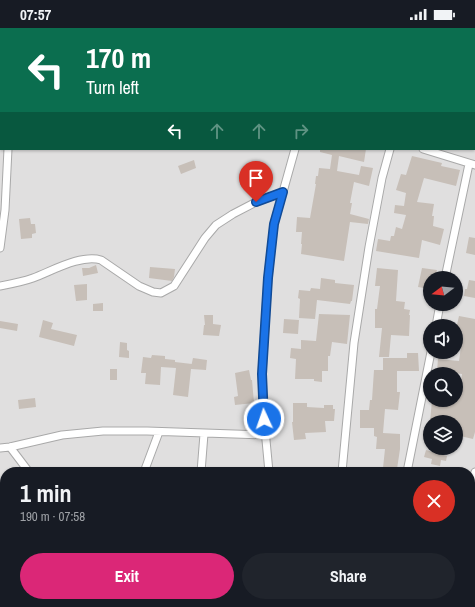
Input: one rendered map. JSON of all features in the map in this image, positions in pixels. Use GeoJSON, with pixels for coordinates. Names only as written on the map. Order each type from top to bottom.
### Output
{"type":"FeatureCollection","features":[{"type":"Feature","properties":{"kind":"street"},"geometry":{"type":"LineString","coordinates":[[0,248],[5,210],[8,150]]}},
{"type":"Feature","properties":{"kind":"street"},"geometry":{"type":"LineString","coordinates":[[269,467],[262,374],[268,278],[274,224],[295,150]]}},
{"type":"Feature","properties":{"kind":"street"},"geometry":{"type":"LineString","coordinates":[[343,467],[356,336],[369,247],[382,178],[390,150]]}},
{"type":"Feature","properties":{"kind":"street"},"geometry":{"type":"LineString","coordinates":[[426,150],[472,165],[447,271]]}},
{"type":"Feature","properties":{"kind":"street"},"geometry":{"type":"LineString","coordinates":[[0,286],[32,278],[76,261],[94,258],[101,260],[139,286],[153,292],[161,293],[174,286],[205,238],[216,225],[256,202],[283,192]]}},
{"type":"Feature","properties":{"kind":"street"},"geometry":{"type":"LineString","coordinates":[[408,467],[430,359]]}},
{"type":"Feature","properties":{"kind":"street"},"geometry":{"type":"LineString","coordinates":[[0,448],[62,435],[103,431],[266,436]]}},
{"type":"Feature","properties":{"kind":"street"},"geometry":{"type":"LineString","coordinates":[[146,467],[159,432]]}},
{"type":"Feature","properties":{"kind":"street"},"geometry":{"type":"LineString","coordinates":[[201,467],[204,434]]}},
{"type":"Feature","properties":{"kind":"street"},"geometry":{"type":"LineString","coordinates":[[10,447],[25,467]]}},
{"type":"Feature","properties":{"kind":"shaded area"},"geometry":{"type":"Polygon","coordinates":[[[0,150],[475,150],[475,467],[0,467],[0,150]]]}},
{"type":"Feature","properties":{"kind":"building"},"geometry":{"type":"Polygon","coordinates":[[[320,150],[366,150],[364,162],[339,156],[337,171],[359,175],[361,166],[373,168],[369,186],[354,182],[350,203],[352,203],[350,214],[369,219],[368,224],[350,222],[344,261],[301,254],[302,232],[296,232],[297,217],[310,218],[316,176],[318,176],[319,168],[330,169],[332,155],[320,152],[320,150]]]}},
{"type":"Feature","properties":{"kind":"building"},"geometry":{"type":"Polygon","coordinates":[[[412,156],[442,163],[441,166],[460,170],[456,186],[424,178],[417,202],[434,204],[432,216],[434,216],[433,226],[444,229],[440,245],[422,240],[419,258],[376,251],[378,239],[390,241],[391,236],[394,236],[396,227],[402,229],[406,215],[394,213],[395,205],[404,206],[406,193],[396,190],[401,174],[406,175],[412,156]]]}},
{"type":"Feature","properties":{"kind":"building"},"geometry":{"type":"Polygon","coordinates":[[[194,160],[196,168],[181,174],[178,166],[194,160]]]}},
{"type":"Feature","properties":{"kind":"building"},"geometry":{"type":"Polygon","coordinates":[[[30,218],[31,224],[35,224],[36,233],[32,234],[32,238],[21,239],[19,219],[30,218]]]}},
{"type":"Feature","properties":{"kind":"building"},"geometry":{"type":"Polygon","coordinates":[[[469,237],[475,238],[475,255],[466,253],[469,237]]]}},
{"type":"Feature","properties":{"kind":"building"},"geometry":{"type":"Polygon","coordinates":[[[96,265],[98,273],[83,276],[82,268],[89,268],[96,265]]]}},
{"type":"Feature","properties":{"kind":"building"},"geometry":{"type":"Polygon","coordinates":[[[150,267],[175,269],[172,281],[149,278],[150,267]]]}},
{"type":"Feature","properties":{"kind":"building"},"geometry":{"type":"Polygon","coordinates":[[[377,268],[398,270],[396,301],[405,302],[404,309],[410,310],[409,336],[391,335],[389,357],[379,357],[382,328],[375,328],[375,309],[377,309],[380,286],[375,286],[377,268]]]}},
{"type":"Feature","properties":{"kind":"building"},"geometry":{"type":"Polygon","coordinates":[[[422,268],[437,270],[423,271],[423,288],[418,287],[422,268]]]}},
{"type":"Feature","properties":{"kind":"building"},"geometry":{"type":"Polygon","coordinates":[[[321,278],[335,280],[335,283],[354,285],[352,301],[350,304],[317,300],[315,319],[299,318],[299,290],[310,291],[311,288],[320,289],[321,278]]]}},
{"type":"Feature","properties":{"kind":"building"},"geometry":{"type":"Polygon","coordinates":[[[469,280],[475,281],[475,298],[464,296],[469,280]]]}},
{"type":"Feature","properties":{"kind":"building"},"geometry":{"type":"Polygon","coordinates":[[[87,284],[87,300],[76,301],[74,285],[87,284]]]}},
{"type":"Feature","properties":{"kind":"building"},"geometry":{"type":"Polygon","coordinates":[[[103,303],[103,311],[93,311],[93,304],[103,303]]]}},
{"type":"Feature","properties":{"kind":"building"},"geometry":{"type":"Polygon","coordinates":[[[319,314],[350,315],[347,344],[332,342],[330,356],[328,356],[328,371],[322,371],[322,382],[314,381],[314,379],[295,379],[296,359],[290,358],[291,348],[301,349],[301,340],[316,341],[319,314]]]}},
{"type":"Feature","properties":{"kind":"building"},"geometry":{"type":"Polygon","coordinates":[[[204,315],[213,315],[213,324],[221,325],[219,336],[203,335],[205,325],[204,315]]]}},
{"type":"Feature","properties":{"kind":"building"},"geometry":{"type":"Polygon","coordinates":[[[459,316],[475,319],[475,432],[473,439],[463,437],[463,415],[431,415],[431,407],[463,407],[463,367],[437,367],[438,359],[459,361],[459,359],[463,359],[463,319],[458,319],[459,316]]]}},
{"type":"Feature","properties":{"kind":"building"},"geometry":{"type":"Polygon","coordinates":[[[284,319],[299,320],[298,334],[283,333],[284,319]]]}},
{"type":"Feature","properties":{"kind":"building"},"geometry":{"type":"Polygon","coordinates":[[[43,320],[53,323],[51,329],[77,335],[74,346],[39,337],[43,320]]]}},
{"type":"Feature","properties":{"kind":"building"},"geometry":{"type":"Polygon","coordinates":[[[0,321],[18,324],[17,331],[0,328],[0,321]]]}},
{"type":"Feature","properties":{"kind":"building"},"geometry":{"type":"Polygon","coordinates":[[[120,342],[127,343],[129,358],[119,357],[120,342]]]}},
{"type":"Feature","properties":{"kind":"building"},"geometry":{"type":"Polygon","coordinates":[[[407,353],[418,353],[419,371],[397,371],[397,392],[400,392],[398,410],[385,409],[383,433],[400,434],[400,449],[397,467],[383,467],[385,449],[376,449],[377,437],[374,436],[374,428],[360,428],[360,410],[369,410],[370,400],[372,400],[374,370],[383,370],[383,358],[407,358],[407,353]]]}},
{"type":"Feature","properties":{"kind":"building"},"geometry":{"type":"Polygon","coordinates":[[[152,355],[165,356],[165,359],[175,360],[175,362],[192,364],[193,358],[207,360],[206,370],[191,369],[188,397],[173,395],[176,368],[161,367],[160,385],[145,384],[146,373],[141,373],[143,357],[151,358],[152,355]]]}},
{"type":"Feature","properties":{"kind":"building"},"geometry":{"type":"Polygon","coordinates":[[[110,369],[117,369],[117,380],[110,380],[110,369]]]}},
{"type":"Feature","properties":{"kind":"building"},"geometry":{"type":"Polygon","coordinates":[[[249,370],[252,380],[254,403],[235,405],[234,397],[238,396],[235,373],[249,370]]]}},
{"type":"Feature","properties":{"kind":"building"},"geometry":{"type":"Polygon","coordinates":[[[35,398],[36,407],[19,409],[18,400],[35,398]]]}},
{"type":"Feature","properties":{"kind":"building"},"geometry":{"type":"Polygon","coordinates":[[[293,403],[307,403],[307,407],[324,408],[324,405],[333,405],[333,409],[335,409],[334,421],[325,421],[326,432],[305,433],[306,439],[294,440],[292,422],[293,403]]]}},
{"type":"Feature","properties":{"kind":"building"},"geometry":{"type":"Polygon","coordinates":[[[425,455],[447,456],[446,461],[441,460],[440,466],[431,464],[432,459],[424,457],[425,455]]]}},
{"type":"Feature","properties":{"kind":"route"},"geometry":{"type":"LineString","coordinates":[[256,202],[283,192],[274,224],[268,278],[262,374],[264,419]]}}]}
